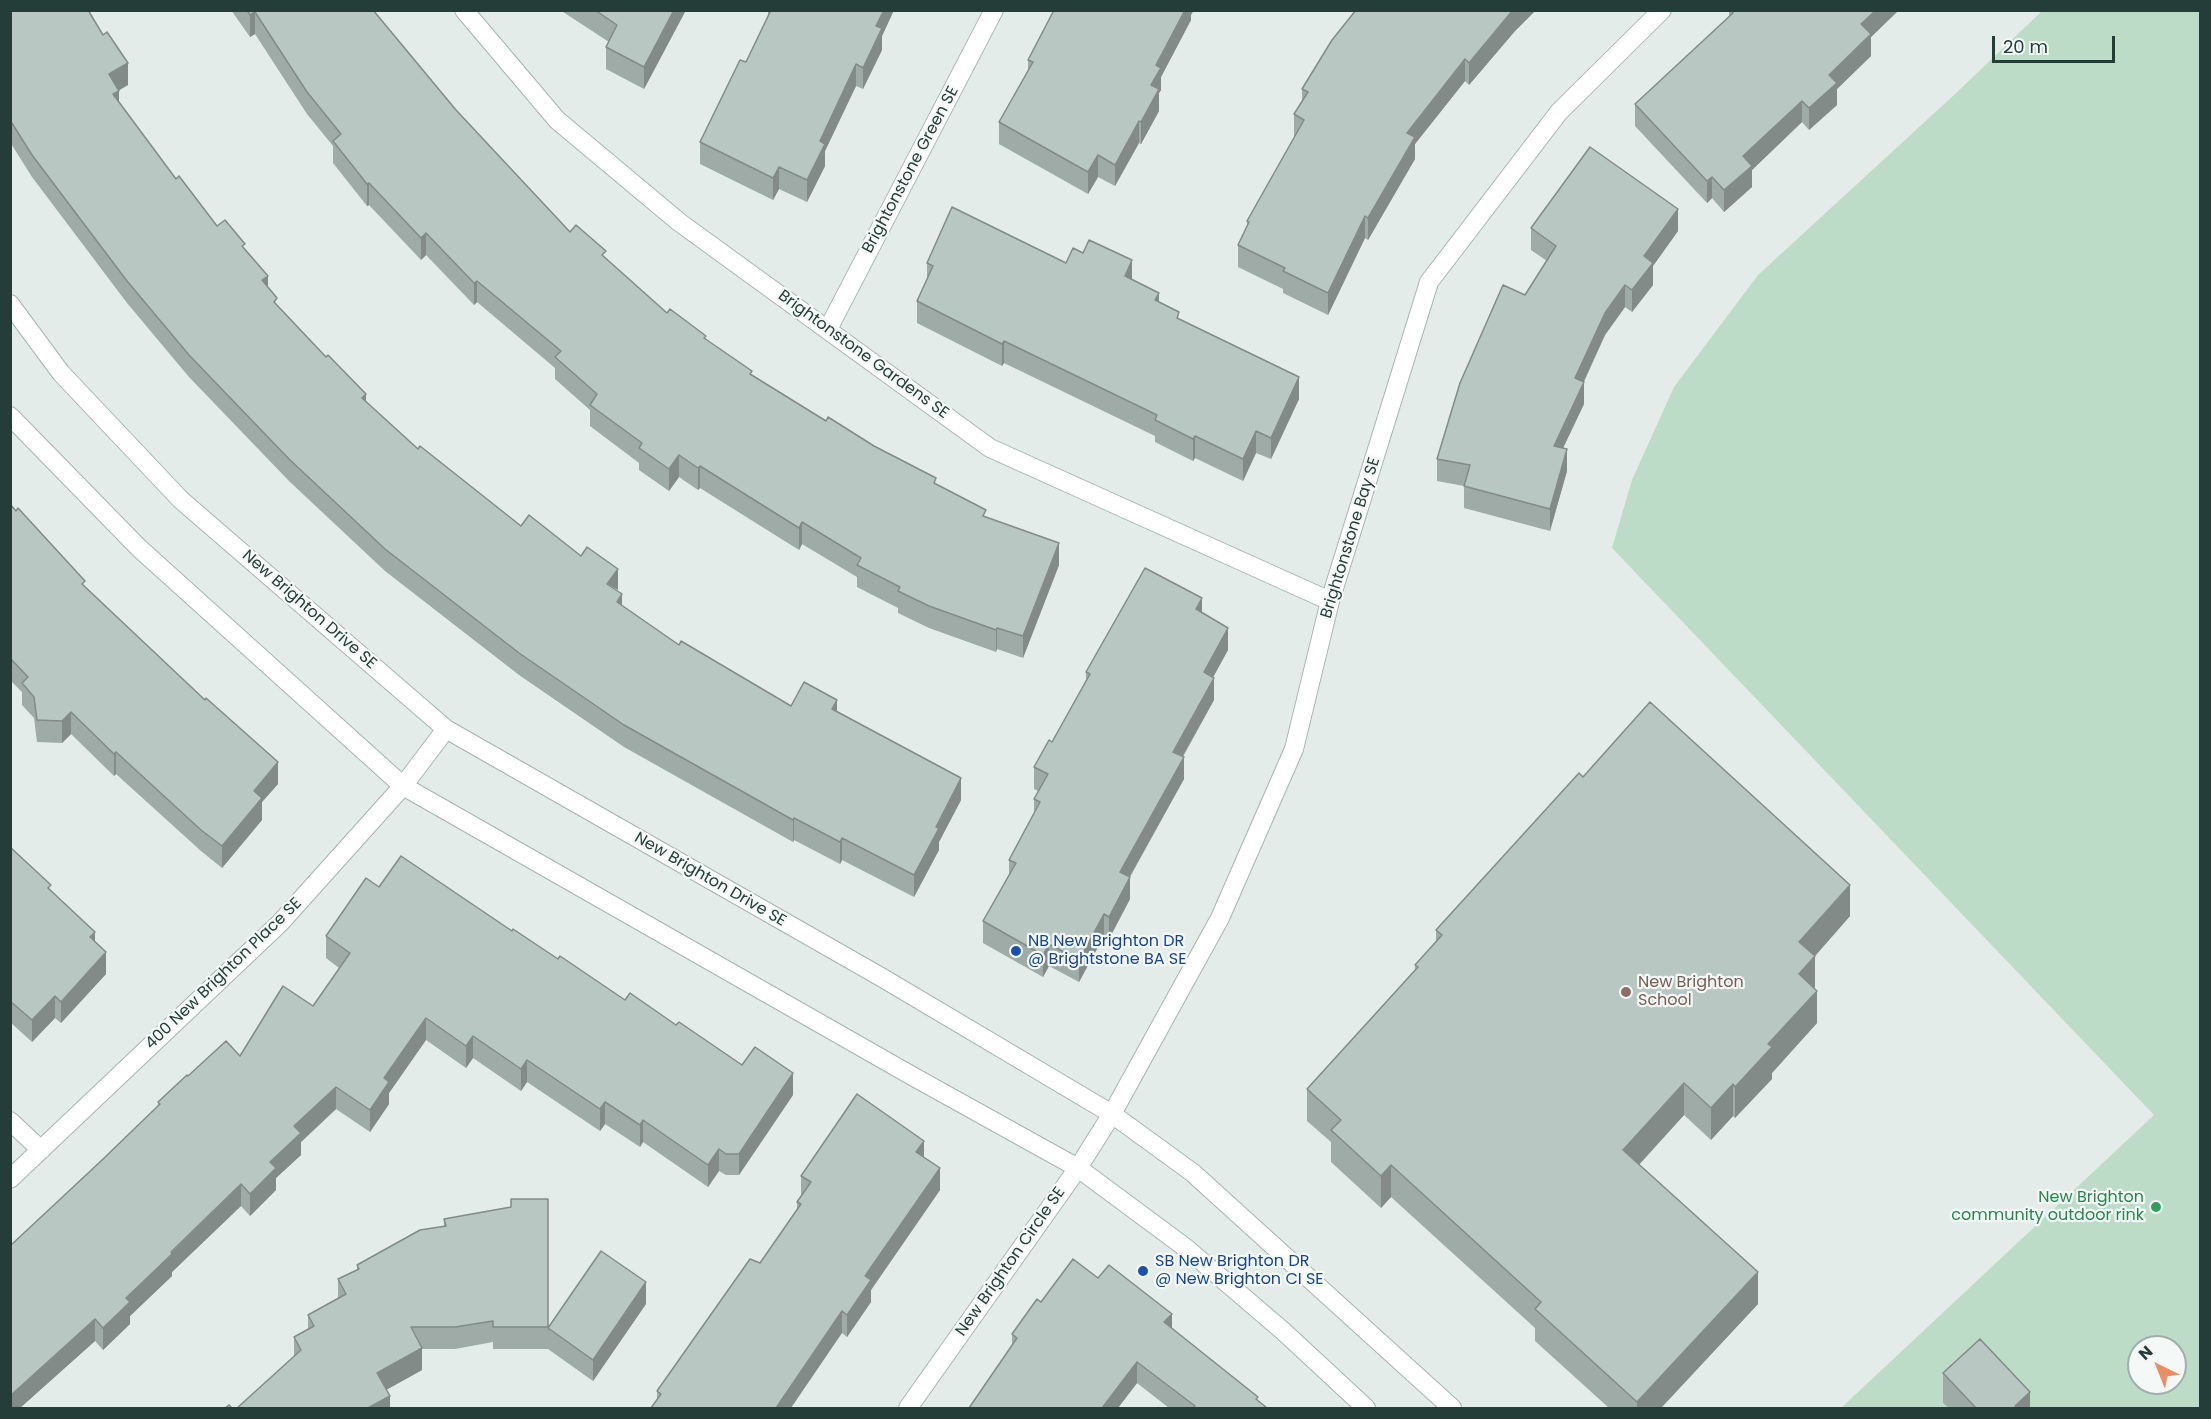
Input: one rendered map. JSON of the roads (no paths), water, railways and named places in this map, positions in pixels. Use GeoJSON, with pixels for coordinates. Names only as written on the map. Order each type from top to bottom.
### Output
{"type":"FeatureCollection","features":[{"type":"Feature","properties":{"kind":"street","name":"Brightonstone Gardens SE"},"geometry":{"type":"LineString","coordinates":[[464,10],[557,120],[679,222],[990,448],[1330,601]]}},
{"type":"Feature","properties":{"kind":"street","name":"Brightonstone Green SE"},"geometry":{"type":"LineString","coordinates":[[828,329],[994,10]]}},
{"type":"Feature","properties":{"kind":"street","name":"Brightonstone Bay SE"},"geometry":{"type":"LineString","coordinates":[[1112,1114],[1220,918],[1294,749],[1330,601],[1429,282],[1559,112],[1662,10]]}},
{"type":"Feature","properties":{"kind":"street","name":"New Brighton Drive SE"},"geometry":{"type":"LineString","coordinates":[[10,303],[61,373],[181,500],[446,729],[881,977],[1112,1114],[1194,1173],[1452,1408]]}},
{"type":"Feature","properties":{"kind":"street"},"geometry":{"type":"LineString","coordinates":[[10,416],[139,548],[403,786],[1078,1168],[1186,1248],[1283,1331],[1366,1408]]}},
{"type":"Feature","properties":{"kind":"street","name":"400 New Brighton Place SE"},"geometry":{"type":"LineString","coordinates":[[10,1179],[280,924],[403,786],[446,729]]}},
{"type":"Feature","properties":{"kind":"street","name":"New Brighton Circle SE"},"geometry":{"type":"LineString","coordinates":[[908,1408],[1078,1168],[1112,1114]]}},
{"type":"Feature","properties":{"kind":"street"},"geometry":{"type":"LineString","coordinates":[[10,1121],[41,1150]]}},
{"type":"Feature","properties":{"kind":"place","name":"NB New Brighton DR @ Brightstone BA SE"},"geometry":{"type":"Point","coordinates":[1016,951]}},
{"type":"Feature","properties":{"kind":"place","name":"New Brighton School"},"geometry":{"type":"Point","coordinates":[1626,992]}},
{"type":"Feature","properties":{"kind":"place","name":"New Brighton community outdoor rink"},"geometry":{"type":"Point","coordinates":[2156,1207]}},
{"type":"Feature","properties":{"kind":"place","name":"SB New Brighton DR @ New Brighton CI SE"},"geometry":{"type":"Point","coordinates":[1143,1271]}}]}
